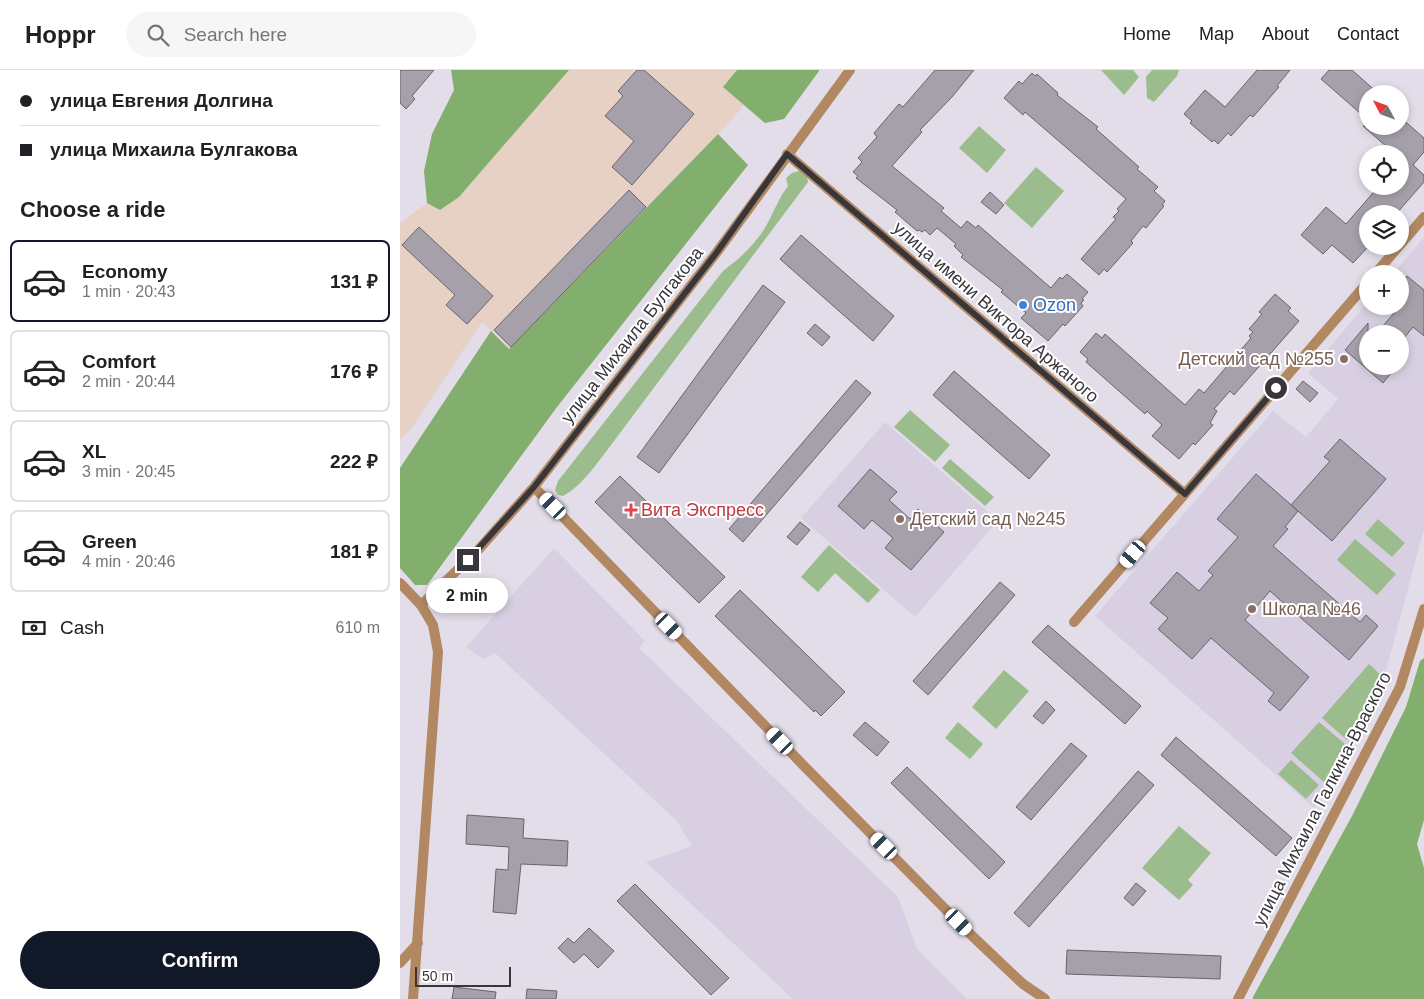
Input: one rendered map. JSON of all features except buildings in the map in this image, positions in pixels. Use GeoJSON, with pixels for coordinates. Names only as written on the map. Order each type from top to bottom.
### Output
{"type":"FeatureCollection","features":[{"type":"Feature","properties":{"kind":"street","name":"улица Михаила Булгакова"},"geometry":{"type":"LineString","coordinates":[[421,605],[479,549],[534,487],[717,252],[850,70]]}},
{"type":"Feature","properties":{"kind":"street","name":"улица имени Виктора Аржаного"},"geometry":{"type":"LineString","coordinates":[[787,154],[1185,494]]}},
{"type":"Feature","properties":{"kind":"street"},"geometry":{"type":"LineString","coordinates":[[1409,234],[1424,217]]}},
{"type":"Feature","properties":{"kind":"street"},"geometry":{"type":"LineString","coordinates":[[1383,265],[1391,255]]}},
{"type":"Feature","properties":{"kind":"street"},"geometry":{"type":"LineString","coordinates":[[1074,622],[1359,292]]}},
{"type":"Feature","properties":{"kind":"street"},"geometry":{"type":"LineString","coordinates":[[534,487],[967,931],[1023,984],[1045,999]]}},
{"type":"Feature","properties":{"kind":"street"},"geometry":{"type":"LineString","coordinates":[[400,583],[421,605],[433,625],[438,652],[414,999]]}},
{"type":"Feature","properties":{"kind":"street","name":"улица Михаила Галкина-Враского"},"geometry":{"type":"LineString","coordinates":[[1238,999],[1400,687],[1424,609]]}},
{"type":"Feature","properties":{"kind":"street"},"geometry":{"type":"LineString","coordinates":[[400,963],[418,943]]}},
{"type":"Feature","properties":{"kind":"shaded area"},"geometry":{"type":"Polygon","coordinates":[[[569,70],[737,70],[724,87],[744,104],[735,116],[509,349],[482,322],[411,429],[400,440],[400,223],[427,203],[440,210],[459,197],[569,70]]]}},
{"type":"Feature","properties":{"kind":"shaded area","name":"Школа №46"},"geometry":{"type":"Polygon","coordinates":[[[1424,237],[1424,529],[1384,678],[1314,808],[1095,616],[1273,411],[1306,437],[1338,399],[1308,373],[1359,312],[1359,315],[1409,315],[1409,265],[1401,265],[1424,237]]]}},
{"type":"Feature","properties":{"kind":"shaded area","name":"Детский сад №245"},"geometry":{"type":"Polygon","coordinates":[[[885,422],[998,521],[915,617],[801,518],[885,422]]]}},
{"type":"Feature","properties":{"kind":"shaded area"},"geometry":{"type":"Polygon","coordinates":[[[554,548],[645,641],[639,648],[898,897],[917,949],[967,999],[793,999],[646,862],[692,846],[676,820],[495,653],[483,659],[466,647],[554,548]]]}},
{"type":"Feature","properties":{"kind":"green space"},"geometry":{"type":"Polygon","coordinates":[[[451,70],[569,70],[459,197],[440,210],[427,203],[424,171],[432,134],[454,90],[451,70]]]}},
{"type":"Feature","properties":{"kind":"green space"},"geometry":{"type":"Polygon","coordinates":[[[737,70],[819,71],[784,119],[765,123],[723,87],[737,70]]]}},
{"type":"Feature","properties":{"kind":"green space"},"geometry":{"type":"Polygon","coordinates":[[[1101,70],[1133,70],[1139,77],[1124,95],[1101,70]]]}},
{"type":"Feature","properties":{"kind":"green space"},"geometry":{"type":"Polygon","coordinates":[[[1152,70],[1179,70],[1177,76],[1154,102],[1147,98],[1146,77],[1152,70]]]}},
{"type":"Feature","properties":{"kind":"green space"},"geometry":{"type":"Polygon","coordinates":[[[979,126],[1006,150],[987,173],[959,148],[979,126]]]}},
{"type":"Feature","properties":{"kind":"green space"},"geometry":{"type":"Polygon","coordinates":[[[718,134],[748,165],[557,407],[427,585],[415,585],[400,568],[400,468],[491,331],[509,349],[718,134]]]}},
{"type":"Feature","properties":{"kind":"green space"},"geometry":{"type":"Polygon","coordinates":[[[1036,167],[1064,191],[1032,228],[1004,203],[1036,167]]]}},
{"type":"Feature","properties":{"kind":"green space"},"geometry":{"type":"Polygon","coordinates":[[[799,171],[807,177],[808,182],[595,466],[577,486],[563,496],[558,495],[555,490],[558,481],[723,271],[757,239],[788,186],[786,178],[792,173],[799,171]]]}},
{"type":"Feature","properties":{"kind":"green space"},"geometry":{"type":"Polygon","coordinates":[[[910,410],[950,445],[935,462],[894,427],[910,410]]]}},
{"type":"Feature","properties":{"kind":"green space"},"geometry":{"type":"Polygon","coordinates":[[[950,459],[994,497],[985,506],[942,468],[950,459]]]}},
{"type":"Feature","properties":{"kind":"green space"},"geometry":{"type":"Polygon","coordinates":[[[1378,519],[1405,543],[1392,557],[1365,534],[1378,519]]]}},
{"type":"Feature","properties":{"kind":"green space"},"geometry":{"type":"Polygon","coordinates":[[[1355,539],[1396,574],[1377,595],[1337,560],[1355,539]]]}},
{"type":"Feature","properties":{"kind":"green space"},"geometry":{"type":"Polygon","coordinates":[[[829,545],[880,590],[868,603],[835,573],[818,592],[801,577],[829,545]]]}},
{"type":"Feature","properties":{"kind":"green space"},"geometry":{"type":"Polygon","coordinates":[[[1424,658],[1424,820],[1417,844],[1424,868],[1424,999],[1253,999],[1352,816],[1406,707],[1420,661],[1424,658]]]}},
{"type":"Feature","properties":{"kind":"green space"},"geometry":{"type":"Polygon","coordinates":[[[1369,664],[1381,675],[1347,740],[1322,718],[1369,664]]]}},
{"type":"Feature","properties":{"kind":"green space"},"geometry":{"type":"Polygon","coordinates":[[[1004,670],[1029,691],[996,729],[972,707],[1004,670]]]}},
{"type":"Feature","properties":{"kind":"green space"},"geometry":{"type":"Polygon","coordinates":[[[958,722],[983,744],[970,759],[945,738],[958,722]]]}},
{"type":"Feature","properties":{"kind":"green space"},"geometry":{"type":"Polygon","coordinates":[[[1319,722],[1345,744],[1324,782],[1291,753],[1319,722]]]}},
{"type":"Feature","properties":{"kind":"green space"},"geometry":{"type":"Polygon","coordinates":[[[1291,760],[1319,785],[1306,799],[1278,774],[1291,760]]]}},
{"type":"Feature","properties":{"kind":"green space"},"geometry":{"type":"Polygon","coordinates":[[[1179,826],[1211,853],[1188,880],[1193,885],[1179,900],[1142,868],[1179,826]]]}},
{"type":"Feature","properties":{"kind":"place","name":"Ozon"},"geometry":{"type":"Point","coordinates":[1023,305]}},
{"type":"Feature","properties":{"kind":"place","name":"Детский сад №255"},"geometry":{"type":"Point","coordinates":[1344,359]}},
{"type":"Feature","properties":{"kind":"place","name":"Вита Экспресс"},"geometry":{"type":"Point","coordinates":[631,510]}},
{"type":"Feature","properties":{"kind":"place","name":"Детский сад №245"},"geometry":{"type":"Point","coordinates":[900,519]}},
{"type":"Feature","properties":{"kind":"place","name":"Школа №46"},"geometry":{"type":"Point","coordinates":[1252,609]}},
{"type":"Feature","properties":{"kind":"route"},"geometry":{"type":"LineString","coordinates":[[468,560],[534,487],[717,252],[787,154],[1185,494],[1276,388]]}}]}
